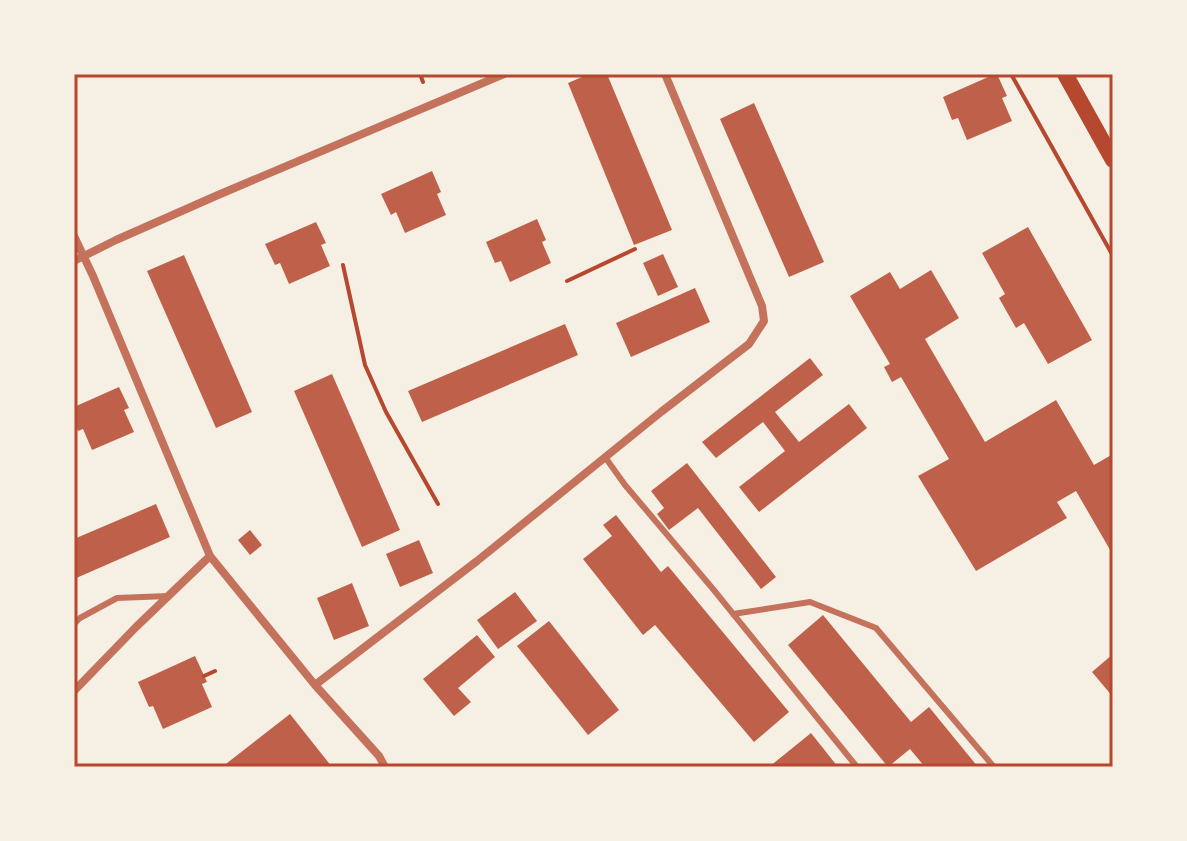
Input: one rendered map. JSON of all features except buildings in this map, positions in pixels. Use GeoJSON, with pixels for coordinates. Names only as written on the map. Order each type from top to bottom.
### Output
{"type":"FeatureCollection","features":[{"type":"Feature","properties":{"kind":"main road"},"geometry":{"type":"LineString","coordinates":[[1065,74],[1113,160]]}},
{"type":"Feature","properties":{"kind":"street"},"geometry":{"type":"LineString","coordinates":[[74,261],[218,195],[504,74]]}},
{"type":"Feature","properties":{"kind":"street"},"geometry":{"type":"LineString","coordinates":[[315,685],[477,561],[749,344],[764,321],[762,306],[665,74]]}},
{"type":"Feature","properties":{"kind":"street"},"geometry":{"type":"LineString","coordinates":[[74,236],[210,556],[315,685],[379,756],[385,767]]}},
{"type":"Feature","properties":{"kind":"street"},"geometry":{"type":"LineString","coordinates":[[74,691],[210,556]]}},
{"type":"Feature","properties":{"kind":"lane"},"geometry":{"type":"LineString","coordinates":[[605,457],[857,767]]}},
{"type":"Feature","properties":{"kind":"lane"},"geometry":{"type":"LineString","coordinates":[[74,624],[117,598],[168,596]]}},
{"type":"Feature","properties":{"kind":"lane"},"geometry":{"type":"LineString","coordinates":[[733,614],[810,602],[876,628],[994,767]]}},
{"type":"Feature","properties":{"kind":"path"},"geometry":{"type":"LineString","coordinates":[[420,74],[423,82]]}},
{"type":"Feature","properties":{"kind":"path"},"geometry":{"type":"LineString","coordinates":[[1011,74],[1113,256]]}},
{"type":"Feature","properties":{"kind":"path"},"geometry":{"type":"LineString","coordinates":[[567,281],[635,249]]}},
{"type":"Feature","properties":{"kind":"path"},"geometry":{"type":"LineString","coordinates":[[343,265],[365,365],[386,412],[438,504]]}},
{"type":"Feature","properties":{"kind":"path"},"geometry":{"type":"LineString","coordinates":[[204,676],[215,671]]}}]}
